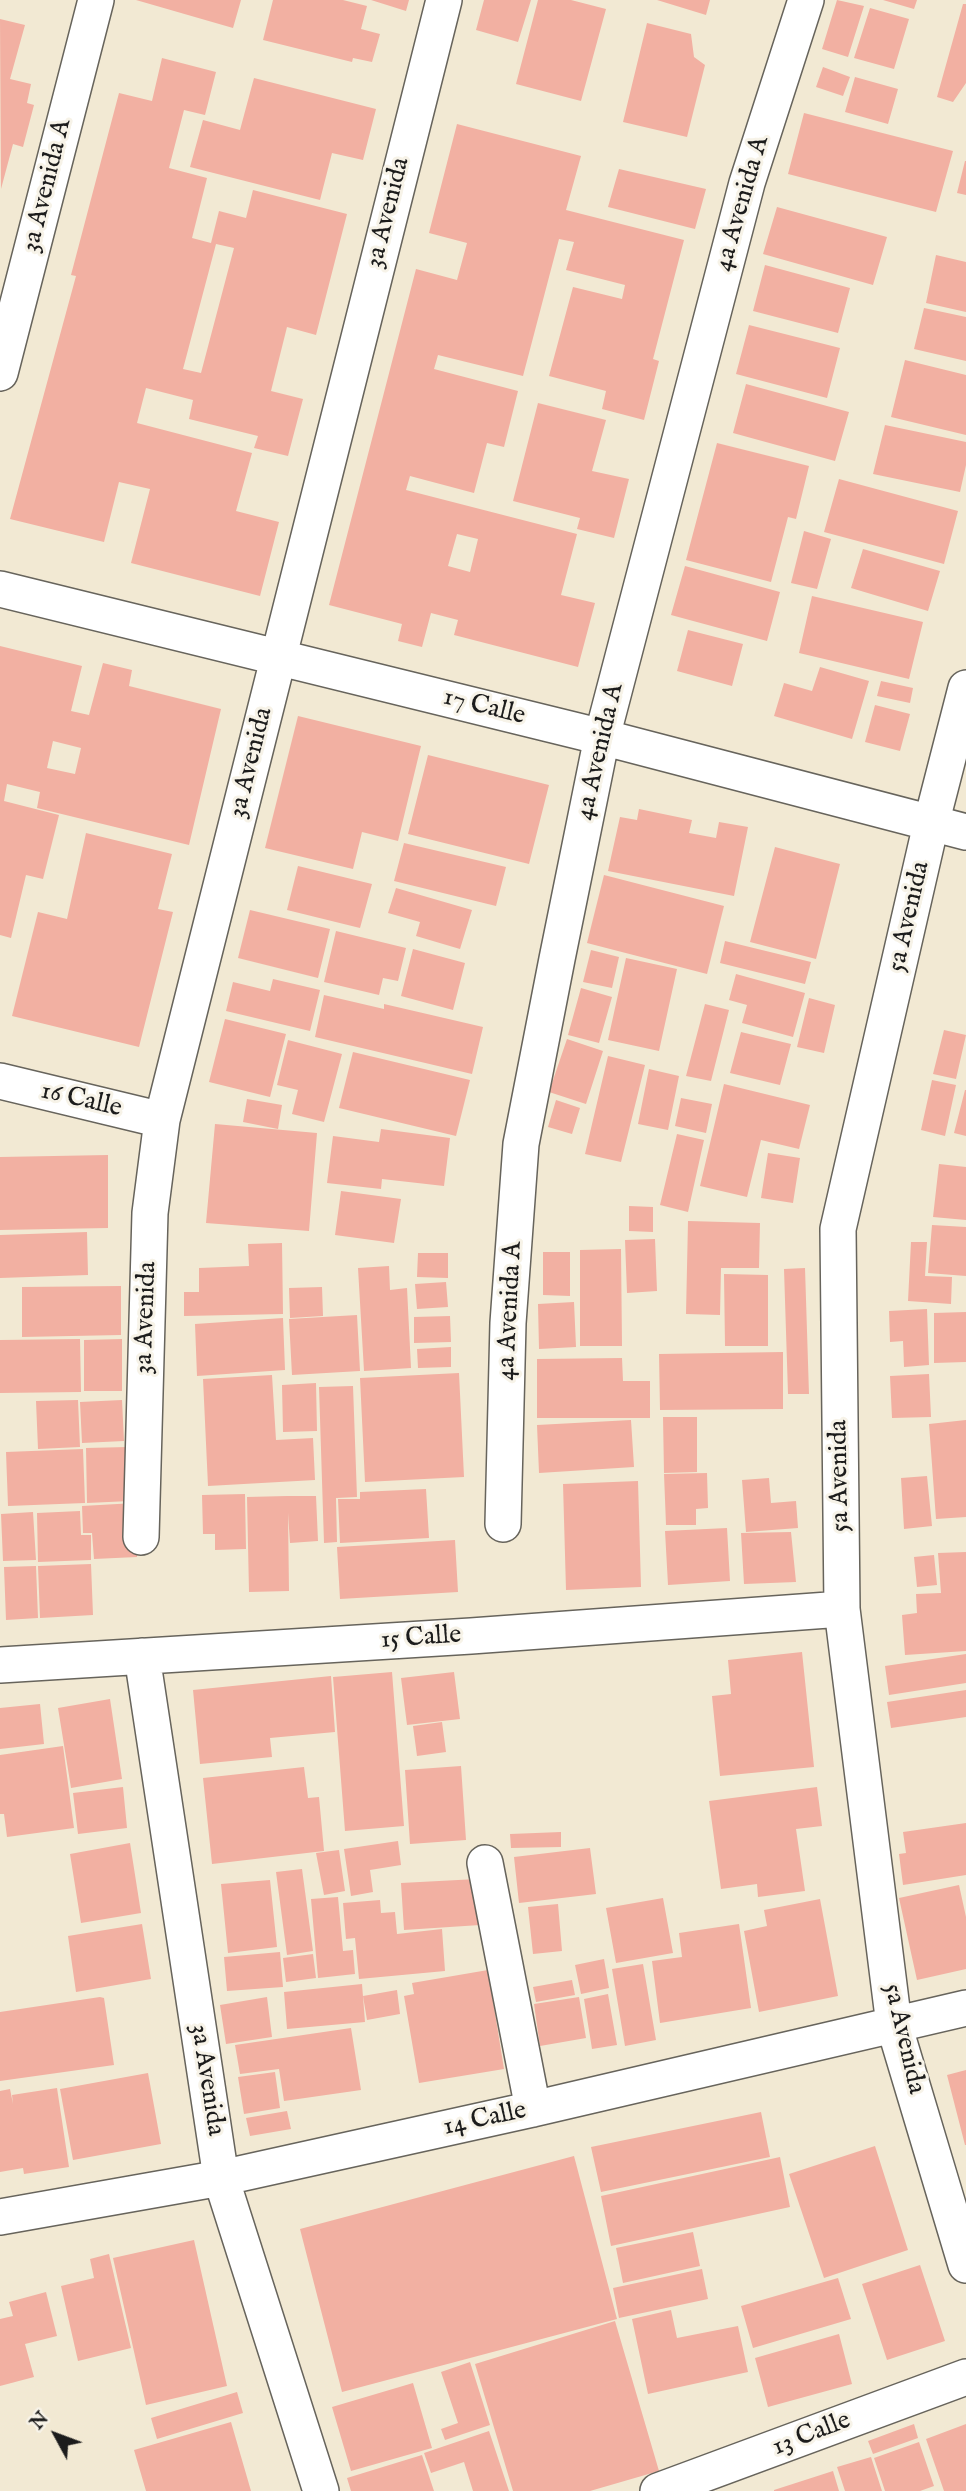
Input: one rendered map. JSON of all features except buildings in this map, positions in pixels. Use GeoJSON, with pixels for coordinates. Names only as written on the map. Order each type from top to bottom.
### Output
{"type":"FeatureCollection","features":[{"type":"Feature","properties":{"kind":"street","name":"3a Avenida A"},"geometry":{"type":"LineString","coordinates":[[0,373],[96,0]]}},
{"type":"Feature","properties":{"kind":"street","name":"3a Avenida"},"geometry":{"type":"LineString","coordinates":[[141,1537],[150,1213],[162,1120],[444,0]]}},
{"type":"Feature","properties":{"kind":"street","name":"4a Avenida A"},"geometry":{"type":"LineString","coordinates":[[503,1524],[508,1323],[521,1144],[602,737],[747,183],[806,0]]}},
{"type":"Feature","properties":{"kind":"street","name":"17 Calle"},"geometry":{"type":"LineString","coordinates":[[0,589],[602,737],[966,832]]}},
{"type":"Feature","properties":{"kind":"street","name":"5a Avenida"},"geometry":{"type":"LineString","coordinates":[[966,688],[931,824],[838,1229],[842,1609],[894,2025],[966,2266]]}},
{"type":"Feature","properties":{"kind":"street","name":"16 Calle"},"geometry":{"type":"LineString","coordinates":[[0,1082],[162,1120]]}},
{"type":"Feature","properties":{"kind":"street","name":"15 Calle"},"geometry":{"type":"LineString","coordinates":[[0,1665],[842,1609]]}},
{"type":"Feature","properties":{"kind":"street","name":"3a Avenida"},"geometry":{"type":"LineString","coordinates":[[142,1656],[221,2178],[321,2491]]}},
{"type":"Feature","properties":{"kind":"street"},"geometry":{"type":"LineString","coordinates":[[485,1863],[533,2109]]}},
{"type":"Feature","properties":{"kind":"street","name":"14 Calle"},"geometry":{"type":"LineString","coordinates":[[0,2217],[221,2178],[533,2109],[966,2008]]}},
{"type":"Feature","properties":{"kind":"street","name":"13 Calle"},"geometry":{"type":"LineString","coordinates":[[658,2491],[729,2479],[966,2377]]}}]}
